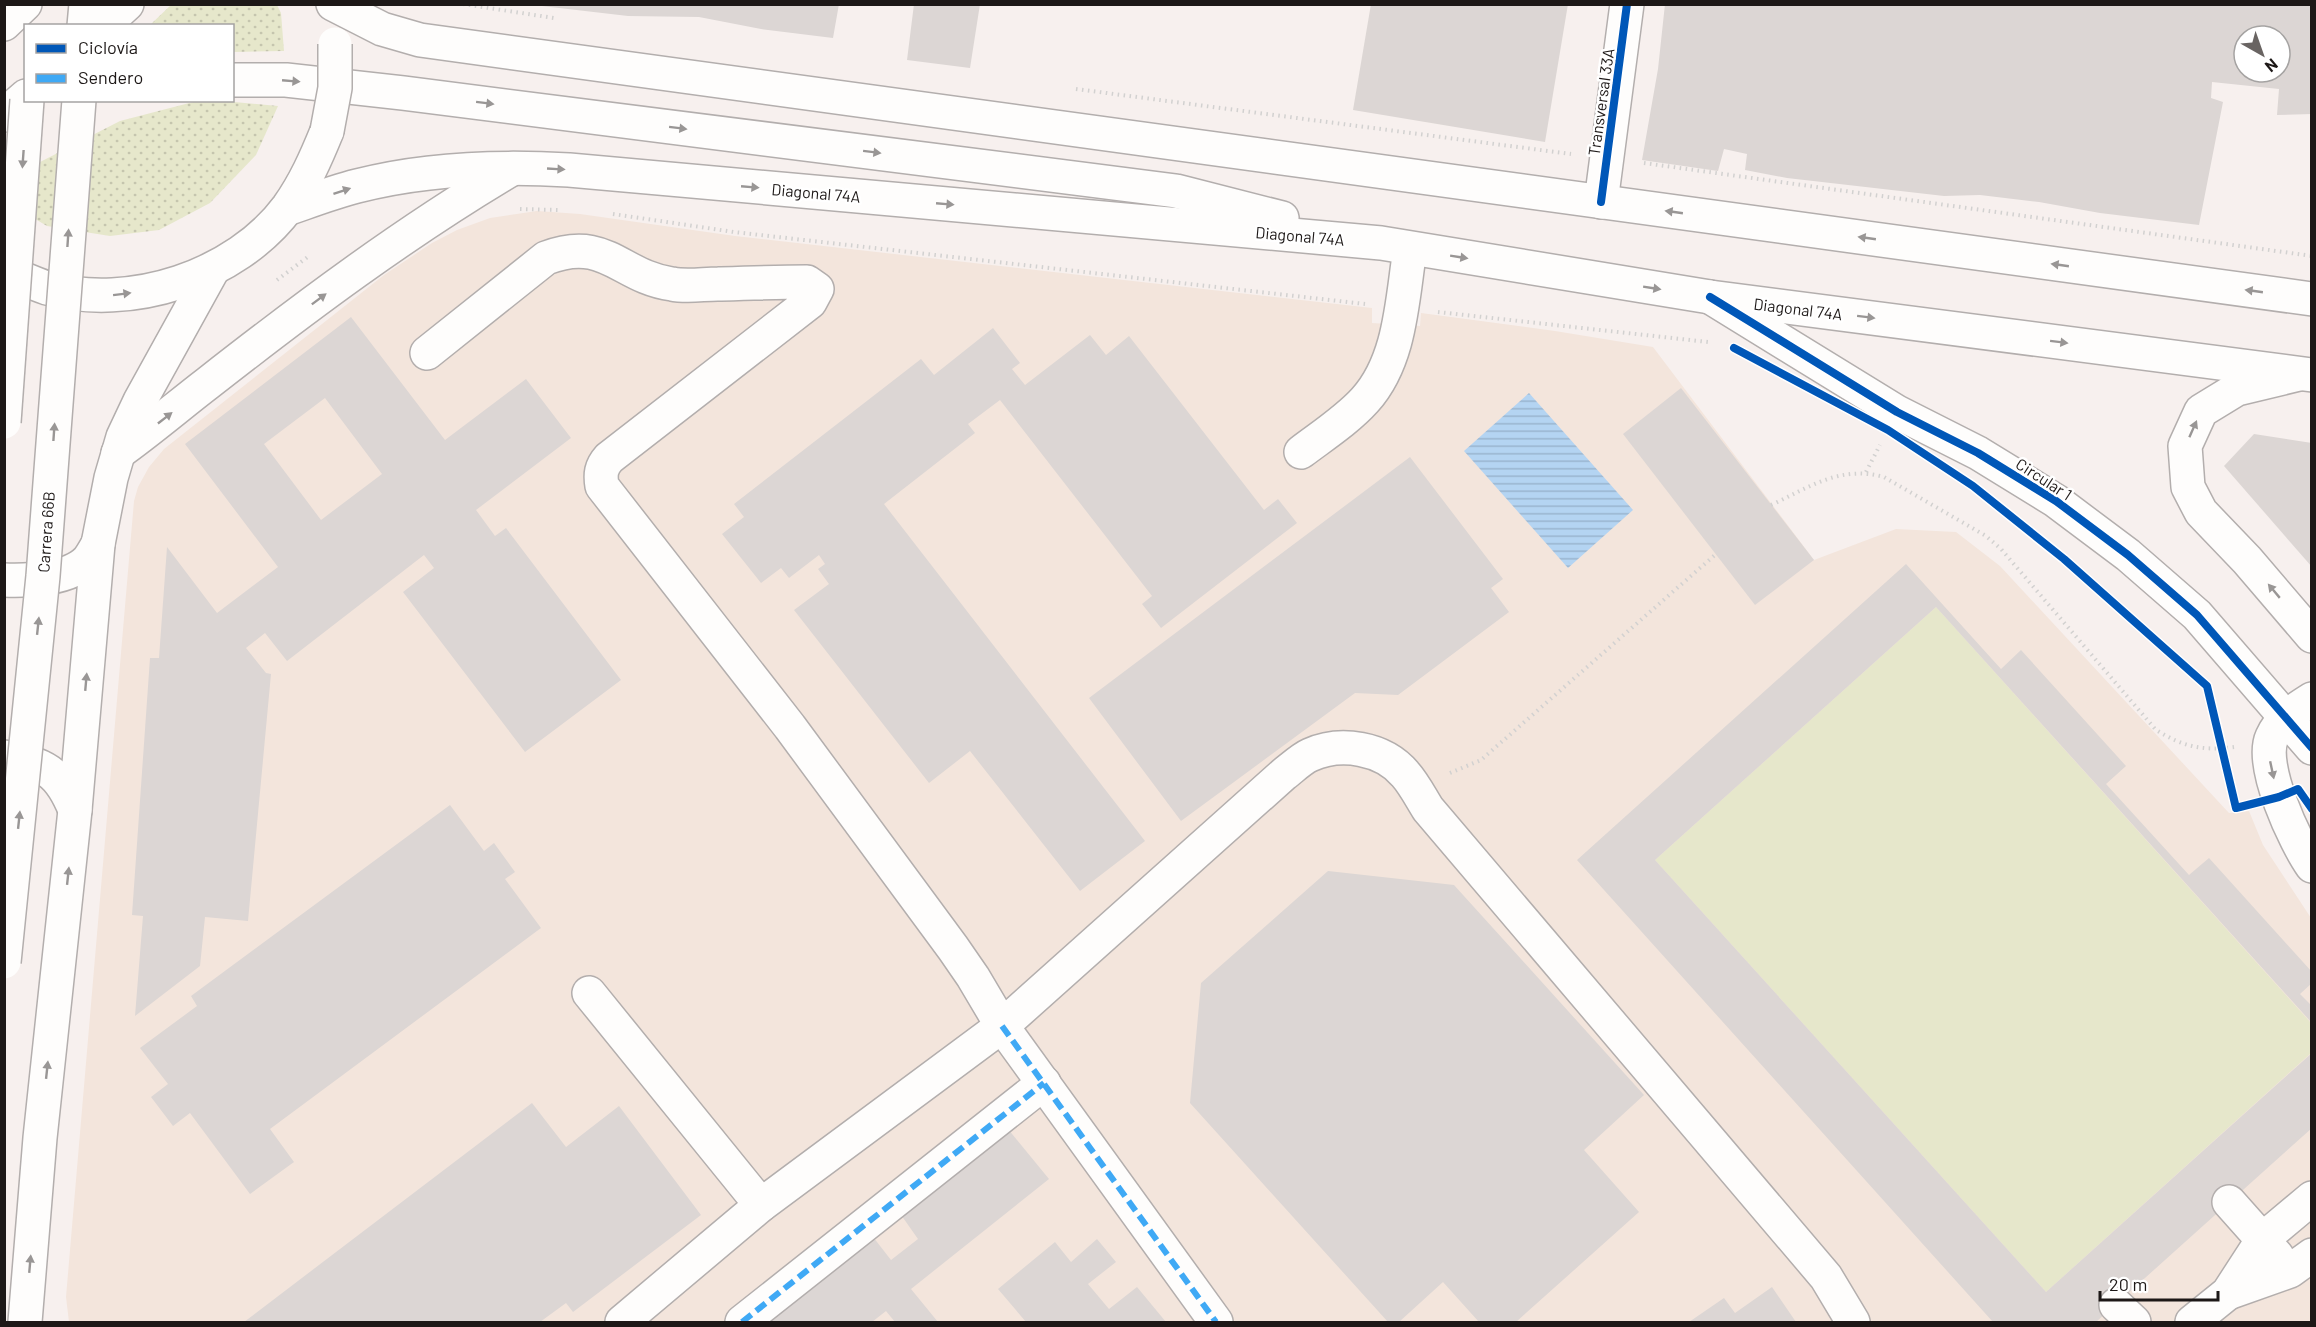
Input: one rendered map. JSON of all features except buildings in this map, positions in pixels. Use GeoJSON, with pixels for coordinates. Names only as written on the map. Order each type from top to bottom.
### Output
{"type":"FeatureCollection","features":[{"type":"Feature","properties":{"kind":"main road"},"geometry":{"type":"LineString","coordinates":[[4,24],[25,4]]}},
{"type":"Feature","properties":{"kind":"main road"},"geometry":{"type":"LineString","coordinates":[[33,24],[34,4]]}},
{"type":"Feature","properties":{"kind":"main road"},"geometry":{"type":"LineString","coordinates":[[84,24],[86,4]]}},
{"type":"Feature","properties":{"kind":"main road"},"geometry":{"type":"LineString","coordinates":[[105,24],[127,4]]}},
{"type":"Feature","properties":{"kind":"main road"},"geometry":{"type":"LineString","coordinates":[[4,270],[47,288],[104,296],[160,289],[213,269],[253,243],[287,208],[310,172],[327,130],[335,88],[335,44],[327,4]]}},
{"type":"Feature","properties":{"kind":"main road"},"geometry":{"type":"LineString","coordinates":[[333,4],[382,29],[420,40],[2312,299]]}},
{"type":"Feature","properties":{"kind":"main road","name":"Transversal 33A"},"geometry":{"type":"LineString","coordinates":[[1601,202],[1628,4]]}},
{"type":"Feature","properties":{"kind":"main road"},"geometry":{"type":"LineString","coordinates":[[234,80],[285,80],[403,93],[1176,191],[1395,246],[1401,308],[1390,361],[1379,382],[1357,408],[1301,452]]}},
{"type":"Feature","properties":{"kind":"main road"},"geometry":{"type":"LineString","coordinates":[[4,116],[24,98]]}},
{"type":"Feature","properties":{"kind":"main road"},"geometry":{"type":"LineString","coordinates":[[4,422],[27,102]]}},
{"type":"Feature","properties":{"kind":"main road","name":"Carrera 66B"},"geometry":{"type":"LineString","coordinates":[[4,962],[43,576],[78,102]]}},
{"type":"Feature","properties":{"kind":"main road"},"geometry":{"type":"LineString","coordinates":[[117,453],[164,420],[206,384],[386,249],[447,208],[516,167]]}},
{"type":"Feature","properties":{"kind":"main road","name":"Diagonal 74A"},"geometry":{"type":"LineString","coordinates":[[287,208],[357,186],[398,177],[516,167],[568,170],[1395,246],[1710,297],[2306,374]]}},
{"type":"Feature","properties":{"kind":"main road"},"geometry":{"type":"LineString","coordinates":[[427,353],[546,258],[561,252],[577,250],[597,253],[647,278],[676,285],[807,282],[816,290],[810,302],[609,458],[602,466],[600,475],[602,486],[797,737],[953,948],[1002,1026],[1216,1323]]}},
{"type":"Feature","properties":{"kind":"main road"},"geometry":{"type":"LineString","coordinates":[[26,1323],[40,1138],[75,810],[98,544],[117,453],[140,401],[213,269]]}},
{"type":"Feature","properties":{"kind":"main road","name":"Circular 1"},"geometry":{"type":"LineString","coordinates":[[1710,297],[1897,412],[1978,453],[2056,501],[2128,555],[2299,708],[2312,748]]}},
{"type":"Feature","properties":{"kind":"main road"},"geometry":{"type":"LineString","coordinates":[[2306,374],[2237,389],[2201,411],[2186,446],[2188,487],[2201,512],[2247,560],[2312,636]]}},
{"type":"Feature","properties":{"kind":"main road"},"geometry":{"type":"LineString","coordinates":[[4,580],[32,581],[60,575],[87,561],[98,544]]}},
{"type":"Feature","properties":{"kind":"main road"},"geometry":{"type":"LineString","coordinates":[[2299,708],[2271,738],[2270,764],[2290,829],[2312,866]]}},
{"type":"Feature","properties":{"kind":"main road"},"geometry":{"type":"LineString","coordinates":[[622,1323],[761,1205],[1002,1026],[1284,774],[1310,755],[1333,748],[1357,748],[1378,755],[1404,773],[1428,809],[1826,1277],[1853,1323]]}},
{"type":"Feature","properties":{"kind":"main road"},"geometry":{"type":"LineString","coordinates":[[4,757],[29,761],[52,772],[66,789],[75,810]]}},
{"type":"Feature","properties":{"kind":"main road"},"geometry":{"type":"LineString","coordinates":[[589,993],[761,1205]]}},
{"type":"Feature","properties":{"kind":"main road"},"geometry":{"type":"LineString","coordinates":[[742,1323],[1044,1083]]}},
{"type":"Feature","properties":{"kind":"main road"},"geometry":{"type":"LineString","coordinates":[[2192,1323],[2228,1293],[2263,1239],[2312,1198]]}},
{"type":"Feature","properties":{"kind":"main road"},"geometry":{"type":"LineString","coordinates":[[2229,1202],[2263,1239],[2301,1263]]}},
{"type":"Feature","properties":{"kind":"main road"},"geometry":{"type":"LineString","coordinates":[[2228,1293],[2301,1263]]}},
{"type":"Feature","properties":{"kind":"path"},"geometry":{"type":"LineString","coordinates":[[463,4],[557,18]]}},
{"type":"Feature","properties":{"kind":"path"},"geometry":{"type":"LineString","coordinates":[[1064,88],[1607,158],[2312,256]]}},
{"type":"Feature","properties":{"kind":"path"},"geometry":{"type":"LineString","coordinates":[[517,209],[564,210]]}},
{"type":"Feature","properties":{"kind":"path"},"geometry":{"type":"LineString","coordinates":[[610,214],[734,232],[1713,343]]}},
{"type":"Feature","properties":{"kind":"path"},"geometry":{"type":"LineString","coordinates":[[1771,505],[1844,473],[1866,472],[1884,477],[1986,536],[2001,549],[2156,730],[2189,747],[2209,750],[2242,746]]}},
{"type":"Feature","properties":{"kind":"path"},"geometry":{"type":"LineString","coordinates":[[1404,773],[1437,776],[1459,770],[1481,760],[1716,554]]}},
{"type":"Feature","properties":{"kind":"path"},"geometry":{"type":"LineString","coordinates":[[2221,738],[2225,758]]}},
{"type":"Feature","properties":{"kind":"shaded area"},"geometry":{"type":"Polygon","coordinates":[[[537,211],[580,214],[735,236],[1372,308],[1372,323],[1420,326],[1421,313],[1653,347],[1814,560],[1896,529],[1956,532],[2000,566],[2229,813],[2249,811],[2263,845],[2311,918],[2311,1322],[69,1322],[66,1297],[134,501],[138,487],[149,467],[164,449],[384,275],[432,243],[457,230],[490,218],[537,211]]]}},
{"type":"Feature","properties":{"kind":"green space"},"geometry":{"type":"Polygon","coordinates":[[[171,5],[277,5],[281,13],[284,51],[234,52],[234,24],[151,24],[171,5]]]}},
{"type":"Feature","properties":{"kind":"green space"},"geometry":{"type":"Polygon","coordinates":[[[193,102],[234,102],[278,106],[256,155],[210,203],[159,230],[110,236],[47,226],[5,201],[5,180],[120,121],[193,102]]]}},
{"type":"Feature","properties":{"kind":"green space"},"geometry":{"type":"Polygon","coordinates":[[[1936,607],[2311,1023],[2311,1053],[2046,1292],[1655,860],[1936,607]]]}},
{"type":"Feature","properties":{"kind":"water"},"geometry":{"type":"Polygon","coordinates":[[[1529,393],[1633,510],[1568,568],[1464,451],[1529,393]]]}},
{"type":"Feature","properties":{"kind":"marked path"},"geometry":{"type":"LineString","coordinates":[[1002,1026],[1216,1322]]}},
{"type":"Feature","properties":{"kind":"marked path"},"geometry":{"type":"LineString","coordinates":[[742,1322],[1044,1083]]}},
{"type":"Feature","properties":{"kind":"cycle path"},"geometry":{"type":"LineString","coordinates":[[1601,202],[1627,4]]}},
{"type":"Feature","properties":{"kind":"cycle path"},"geometry":{"type":"LineString","coordinates":[[1710,297],[1897,412],[1978,453],[2056,501],[2128,555],[2197,615],[2312,748]]}},
{"type":"Feature","properties":{"kind":"cycle path"},"geometry":{"type":"LineString","coordinates":[[1734,348],[1888,430],[1973,486],[2064,559],[2207,686],[2236,808],[2279,797],[2298,789],[2312,809]]}}]}
